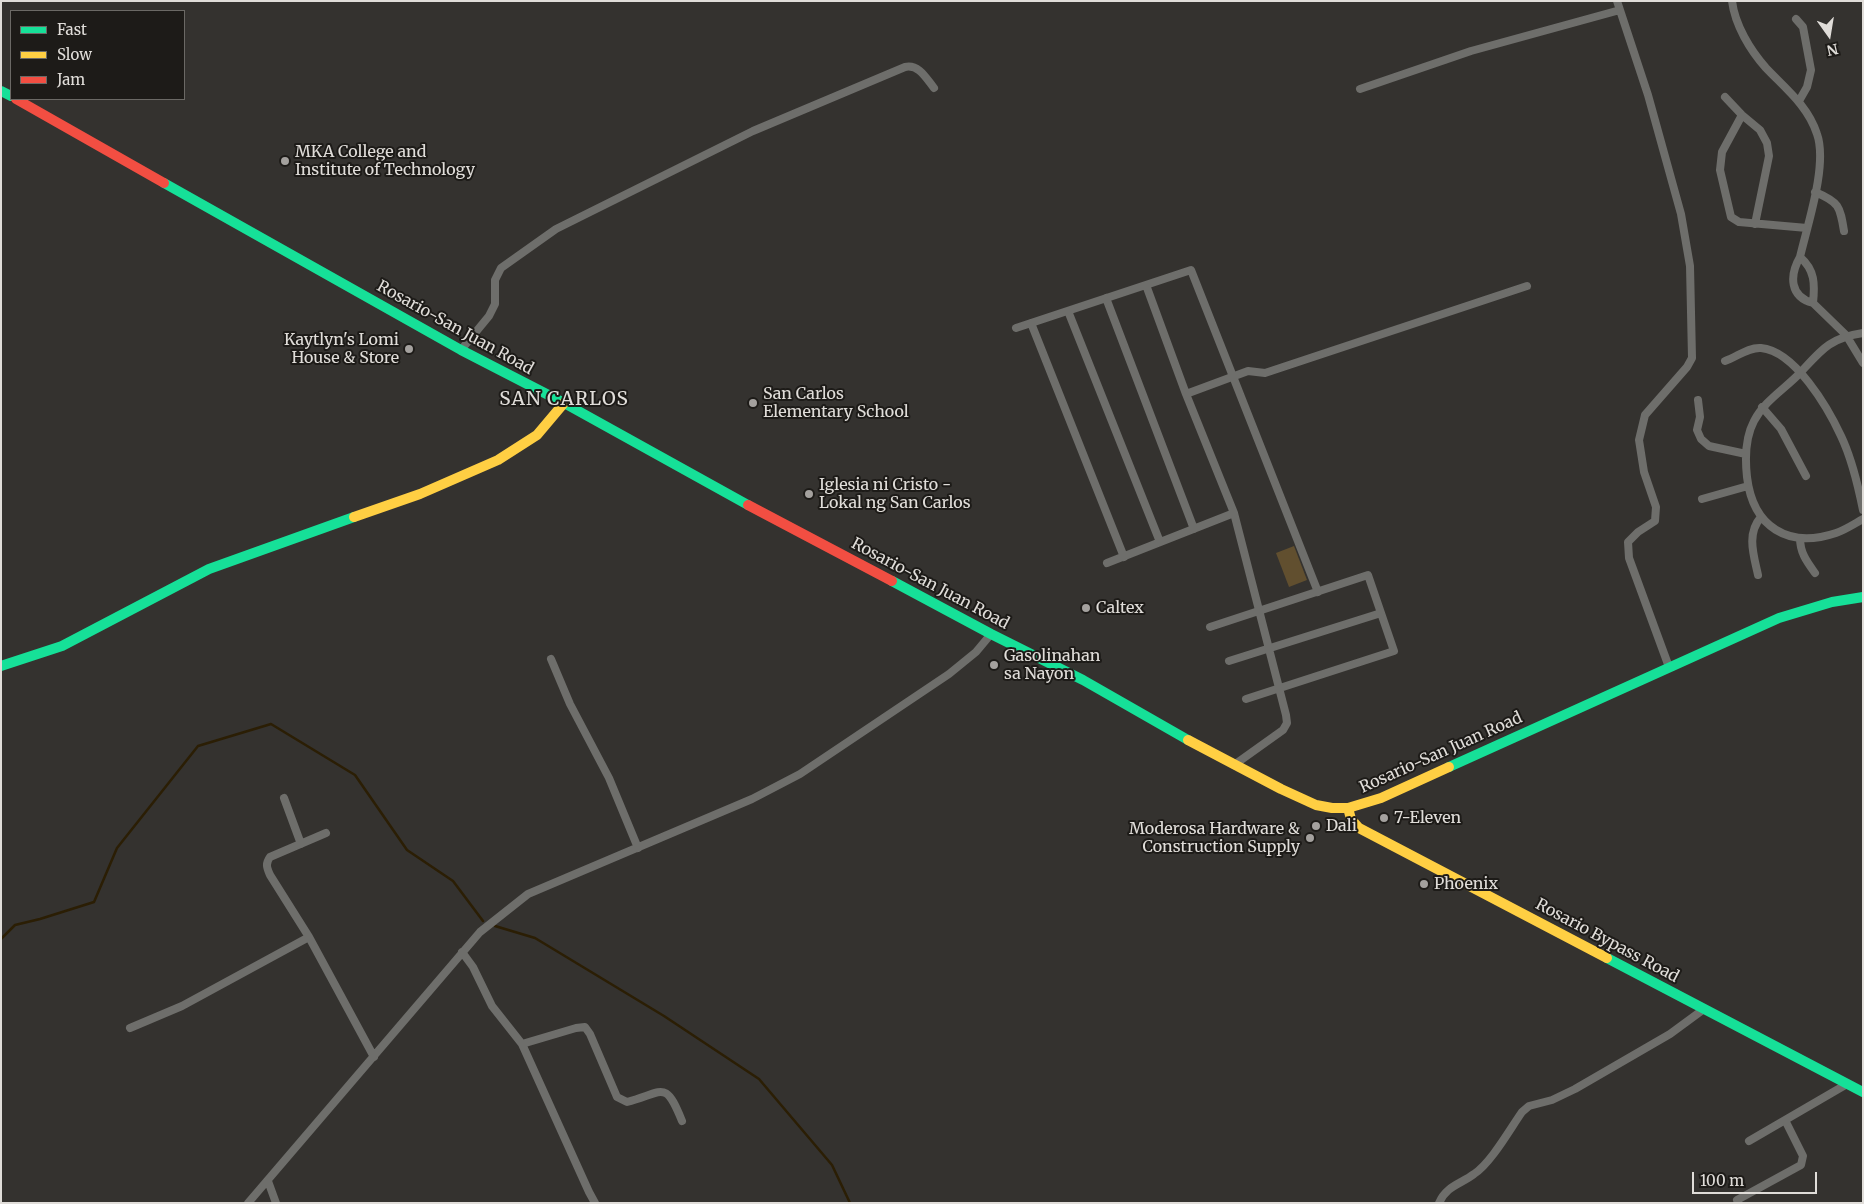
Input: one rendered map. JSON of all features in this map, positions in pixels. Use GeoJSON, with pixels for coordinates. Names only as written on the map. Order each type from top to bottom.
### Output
{"type":"FeatureCollection","features":[{"type":"Feature","properties":{"kind":"main road","name":"Rosario-San Juan Road"},"geometry":{"type":"LineString","coordinates":[[18,100],[460,350],[564,403],[713,486],[991,634],[1083,680],[1234,765],[1316,805],[1348,808],[1365,804],[1412,785],[1779,618],[1832,602],[1863,597]]}},
{"type":"Feature","properties":{"kind":"main road"},"geometry":{"type":"LineString","coordinates":[[1,666],[62,646],[210,569],[420,494],[498,460],[537,435],[564,403]]}},
{"type":"Feature","properties":{"kind":"main road","name":"Rosario Bypass Road"},"geometry":{"type":"LineString","coordinates":[[1348,808],[1350,819],[1359,828],[1863,1092]]}},
{"type":"Feature","properties":{"kind":"street"},"geometry":{"type":"LineString","coordinates":[[1617,1],[1648,95],[1681,214],[1690,266],[1692,358],[1687,367],[1645,415],[1639,440],[1644,472],[1656,507],[1655,521],[1638,532],[1628,542],[1629,558],[1669,667]]}},
{"type":"Feature","properties":{"kind":"street"},"geometry":{"type":"LineString","coordinates":[[1732,1],[1733,11],[1745,39],[1765,67],[1805,108],[1818,135],[1820,159],[1815,192],[1800,258],[1795,265],[1793,278],[1795,291],[1804,301],[1813,303],[1846,335],[1863,363]]}},
{"type":"Feature","properties":{"kind":"street"},"geometry":{"type":"LineString","coordinates":[[1360,89],[1471,51],[1620,10]]}},
{"type":"Feature","properties":{"kind":"street"},"geometry":{"type":"LineString","coordinates":[[1796,19],[1803,27],[1811,70],[1807,87],[1799,102]]}},
{"type":"Feature","properties":{"kind":"street"},"geometry":{"type":"LineString","coordinates":[[460,350],[489,316],[496,304],[495,280],[501,268],[556,229],[753,131],[905,67],[912,65],[916,67],[934,88]]}},
{"type":"Feature","properties":{"kind":"street"},"geometry":{"type":"LineString","coordinates":[[1725,97],[1760,130],[1767,143],[1769,156],[1755,224]]}},
{"type":"Feature","properties":{"kind":"street"},"geometry":{"type":"LineString","coordinates":[[1742,115],[1722,152],[1720,170],[1731,217],[1739,222],[1807,228]]}},
{"type":"Feature","properties":{"kind":"street"},"geometry":{"type":"LineString","coordinates":[[1815,192],[1833,200],[1841,210],[1844,232]]}},
{"type":"Feature","properties":{"kind":"street"},"geometry":{"type":"LineString","coordinates":[[1800,258],[1813,273],[1815,285],[1813,303]]}},
{"type":"Feature","properties":{"kind":"street"},"geometry":{"type":"LineString","coordinates":[[1016,328],[1191,270],[1318,592]]}},
{"type":"Feature","properties":{"kind":"street"},"geometry":{"type":"LineString","coordinates":[[1146,285],[1186,394],[1234,513],[1287,723],[1282,730],[1234,765]]}},
{"type":"Feature","properties":{"kind":"street"},"geometry":{"type":"LineString","coordinates":[[1186,394],[1248,370],[1265,373],[1527,286]]}},
{"type":"Feature","properties":{"kind":"street"},"geometry":{"type":"LineString","coordinates":[[1106,298],[1194,529]]}},
{"type":"Feature","properties":{"kind":"street"},"geometry":{"type":"LineString","coordinates":[[1068,311],[1160,542]]}},
{"type":"Feature","properties":{"kind":"street"},"geometry":{"type":"LineString","coordinates":[[1031,323],[1124,557]]}},
{"type":"Feature","properties":{"kind":"street"},"geometry":{"type":"LineString","coordinates":[[1863,333],[1846,335],[1828,345],[1762,407],[1753,422],[1748,439],[1745,464],[1753,505],[1760,517],[1773,529],[1800,538],[1820,538],[1838,533],[1863,519]]}},
{"type":"Feature","properties":{"kind":"street"},"geometry":{"type":"LineString","coordinates":[[1725,361],[1749,349],[1761,348],[1774,352],[1786,359],[1800,373],[1824,406],[1842,436],[1855,476],[1863,510]]}},
{"type":"Feature","properties":{"kind":"street"},"geometry":{"type":"LineString","coordinates":[[1698,400],[1700,417],[1697,430],[1701,439],[1709,446],[1746,454]]}},
{"type":"Feature","properties":{"kind":"street"},"geometry":{"type":"LineString","coordinates":[[1762,407],[1781,429],[1806,476]]}},
{"type":"Feature","properties":{"kind":"street"},"geometry":{"type":"LineString","coordinates":[[1702,499],[1748,486]]}},
{"type":"Feature","properties":{"kind":"street"},"geometry":{"type":"LineString","coordinates":[[1107,563],[1234,513]]}},
{"type":"Feature","properties":{"kind":"street"},"geometry":{"type":"LineString","coordinates":[[1758,575],[1752,550],[1752,532],[1760,517]]}},
{"type":"Feature","properties":{"kind":"street"},"geometry":{"type":"LineString","coordinates":[[1800,538],[1800,546],[1804,558],[1815,573]]}},
{"type":"Feature","properties":{"kind":"street"},"geometry":{"type":"LineString","coordinates":[[1210,627],[1368,575],[1394,651],[1246,699]]}},
{"type":"Feature","properties":{"kind":"street"},"geometry":{"type":"LineString","coordinates":[[1228,661],[1381,613]]}},
{"type":"Feature","properties":{"kind":"street"},"geometry":{"type":"LineString","coordinates":[[248,1203],[480,932],[528,894],[752,799],[800,774],[949,674],[976,652],[991,634]]}},
{"type":"Feature","properties":{"kind":"street"},"geometry":{"type":"LineString","coordinates":[[552,659],[570,704],[609,778],[638,848]]}},
{"type":"Feature","properties":{"kind":"street"},"geometry":{"type":"LineString","coordinates":[[284,798],[301,844]]}},
{"type":"Feature","properties":{"kind":"street"},"geometry":{"type":"LineString","coordinates":[[326,834],[270,857],[266,867],[310,937],[374,1057]]}},
{"type":"Feature","properties":{"kind":"street"},"geometry":{"type":"LineString","coordinates":[[130,1028],[182,1006],[310,937]]}},
{"type":"Feature","properties":{"kind":"street"},"geometry":{"type":"LineString","coordinates":[[462,952],[473,967],[495,1012],[522,1044],[595,1203]]}},
{"type":"Feature","properties":{"kind":"street"},"geometry":{"type":"LineString","coordinates":[[1439,1203],[1442,1195],[1452,1186],[1475,1174],[1485,1164],[1522,1112],[1529,1106],[1552,1100],[1575,1089],[1670,1034],[1704,1009]]}},
{"type":"Feature","properties":{"kind":"street"},"geometry":{"type":"LineString","coordinates":[[522,1044],[585,1027],[590,1034],[617,1098],[627,1102],[664,1092],[670,1094],[682,1121]]}},
{"type":"Feature","properties":{"kind":"street"},"geometry":{"type":"LineString","coordinates":[[1749,1141],[1847,1084]]}},
{"type":"Feature","properties":{"kind":"street"},"geometry":{"type":"LineString","coordinates":[[1737,1200],[1801,1165],[1803,1156],[1785,1120]]}},
{"type":"Feature","properties":{"kind":"street"},"geometry":{"type":"LineString","coordinates":[[268,1180],[276,1203]]}},
{"type":"Feature","properties":{"kind":"shaded area"},"geometry":{"type":"Polygon","coordinates":[[[1294,546],[1307,580],[1289,587],[1276,553],[1294,546]]]}},
{"type":"Feature","properties":{"kind":"waterway"},"geometry":{"type":"LineString","coordinates":[[1,939],[15,925],[94,902],[117,848],[198,746],[271,724],[355,775],[407,850],[453,881],[483,921]]}},
{"type":"Feature","properties":{"kind":"waterway"},"geometry":{"type":"LineString","coordinates":[[495,926],[535,938],[664,1016],[759,1079],[832,1165],[850,1203]]}},
{"type":"Feature","properties":{"kind":"traffic: fast"},"geometry":{"type":"LineString","coordinates":[[1,91],[10,96]]}},
{"type":"Feature","properties":{"kind":"traffic: fast"},"geometry":{"type":"LineString","coordinates":[[164,183],[461,350],[564,403],[748,505]]}},
{"type":"Feature","properties":{"kind":"traffic: fast"},"geometry":{"type":"LineString","coordinates":[[1,666],[62,646],[209,569],[354,517]]}},
{"type":"Feature","properties":{"kind":"traffic: fast"},"geometry":{"type":"LineString","coordinates":[[892,581],[1083,680],[1188,740]]}},
{"type":"Feature","properties":{"kind":"traffic: fast"},"geometry":{"type":"LineString","coordinates":[[1449,767],[1779,618],[1832,602],[1863,597]]}},
{"type":"Feature","properties":{"kind":"traffic: fast"},"geometry":{"type":"LineString","coordinates":[[1607,958],[1863,1092]]}},
{"type":"Feature","properties":{"kind":"traffic: slow"},"geometry":{"type":"LineString","coordinates":[[354,517],[420,494],[498,460],[537,435],[564,403]]}},
{"type":"Feature","properties":{"kind":"traffic: slow"},"geometry":{"type":"LineString","coordinates":[[1188,740],[1281,789],[1316,805],[1332,808],[1348,808],[1381,798],[1449,767]]}},
{"type":"Feature","properties":{"kind":"traffic: slow"},"geometry":{"type":"LineString","coordinates":[[1348,808],[1351,819],[1359,828],[1607,958]]}},
{"type":"Feature","properties":{"kind":"traffic: jam"},"geometry":{"type":"LineString","coordinates":[[18,100],[164,183]]}},
{"type":"Feature","properties":{"kind":"traffic: jam"},"geometry":{"type":"LineString","coordinates":[[748,505],[892,581]]}},
{"type":"Feature","properties":{"kind":"place","name":"MKA College and Institute of Technology"},"geometry":{"type":"Point","coordinates":[285,161]}},
{"type":"Feature","properties":{"kind":"place","name":"Kaytlyn's Lomi House & Store"},"geometry":{"type":"Point","coordinates":[409,349]}},
{"type":"Feature","properties":{"kind":"place","name":"San Carlos Elementary School"},"geometry":{"type":"Point","coordinates":[753,403]}},
{"type":"Feature","properties":{"kind":"place","name":"Iglesia ni Cristo - Lokal ng San Carlos"},"geometry":{"type":"Point","coordinates":[809,494]}},
{"type":"Feature","properties":{"kind":"place","name":"Caltex"},"geometry":{"type":"Point","coordinates":[1086,608]}},
{"type":"Feature","properties":{"kind":"place","name":"Gasolinahan sa Nayon"},"geometry":{"type":"Point","coordinates":[994,665]}},
{"type":"Feature","properties":{"kind":"place","name":"7-Eleven"},"geometry":{"type":"Point","coordinates":[1384,818]}},
{"type":"Feature","properties":{"kind":"place","name":"Dali"},"geometry":{"type":"Point","coordinates":[1316,826]}},
{"type":"Feature","properties":{"kind":"place","name":"Moderosa Hardware & Construction Supply"},"geometry":{"type":"Point","coordinates":[1310,838]}},
{"type":"Feature","properties":{"kind":"place","name":"Phoenix"},"geometry":{"type":"Point","coordinates":[1424,884]}},
{"type":"Feature","properties":{"kind":"district","name":"SAN CARLOS"},"geometry":{"type":"Point","coordinates":[564,400]}}]}
